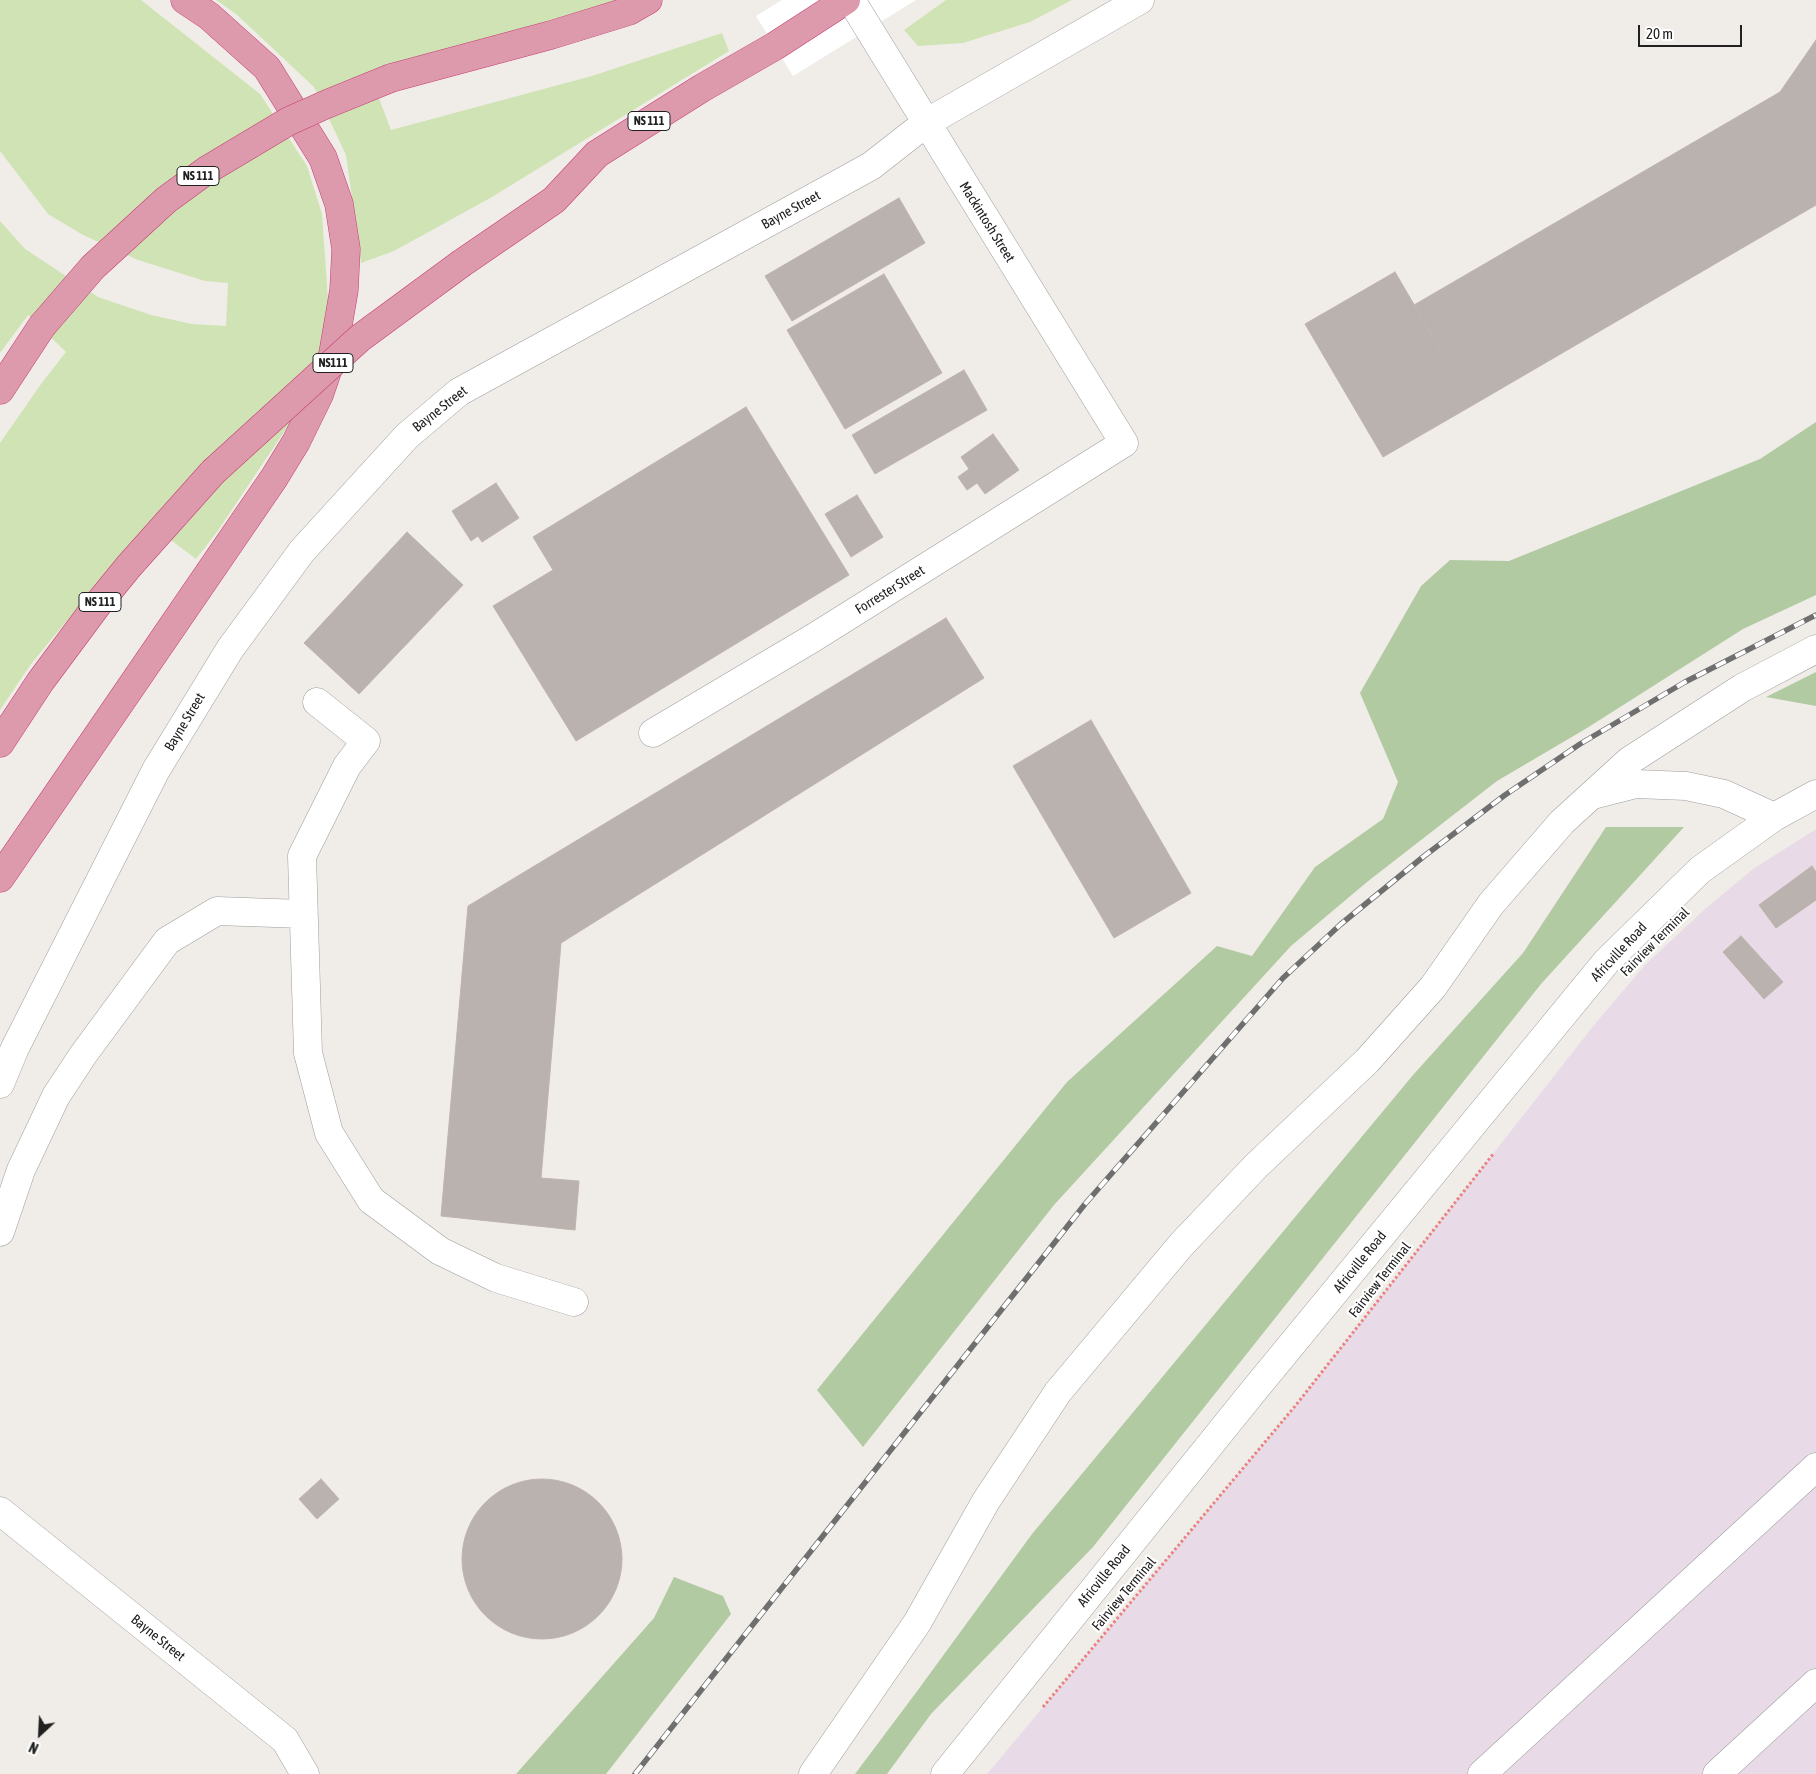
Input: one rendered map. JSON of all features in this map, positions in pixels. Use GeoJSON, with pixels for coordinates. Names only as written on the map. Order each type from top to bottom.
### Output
{"type":"FeatureCollection","features":[{"type":"Feature","properties":{"kind":"highway"},"geometry":{"type":"LineString","coordinates":[[0,878],[274,478],[296,442],[319,395],[332,354],[344,290],[346,249],[339,204],[322,158],[267,68],[209,16],[185,0]]}},
{"type":"Feature","properties":{"kind":"highway","name":"NS 111"},"geometry":{"type":"LineString","coordinates":[[0,390],[42,326],[93,267],[166,200],[207,170],[290,121],[390,78],[551,35],[629,11],[648,0]]}},
{"type":"Feature","properties":{"kind":"highway","name":"NS 111"},"geometry":{"type":"LineString","coordinates":[[462,263],[554,200],[596,154],[846,0]]}},
{"type":"Feature","properties":{"kind":"highway","name":"NS111"},"geometry":{"type":"LineString","coordinates":[[213,472],[360,338],[462,263]]}},
{"type":"Feature","properties":{"kind":"highway","name":"NS 111"},"geometry":{"type":"LineString","coordinates":[[0,742],[40,682],[98,604],[128,566],[213,472]]}},
{"type":"Feature","properties":{"kind":"street","name":"Mackintosh Street"},"geometry":{"type":"LineString","coordinates":[[851,0],[1124,443]]}},
{"type":"Feature","properties":{"kind":"street","name":"Bayne Street"},"geometry":{"type":"LineString","coordinates":[[0,1084],[16,1048],[156,770],[230,649],[302,551],[407,436],[459,392],[871,166],[926,122],[1140,0]]}},
{"type":"Feature","properties":{"kind":"street","name":"Forrester Street"},"geometry":{"type":"LineString","coordinates":[[653,733],[813,638],[1124,443]]}},
{"type":"Feature","properties":{"kind":"street"},"geometry":{"type":"LineString","coordinates":[[812,1774],[917,1623],[986,1501],[1058,1392],[1181,1245],[1256,1166],[1367,1061],[1433,987],[1491,904],[1562,822],[1637,755],[1742,688],[1816,649]]}},
{"type":"Feature","properties":{"kind":"street"},"geometry":{"type":"LineString","coordinates":[[317,702],[366,741],[347,766],[302,856],[308,1053],[329,1133],[371,1200],[440,1251],[496,1278],[574,1302]]}},
{"type":"Feature","properties":{"kind":"street"},"geometry":{"type":"LineString","coordinates":[[1590,796],[1636,784],[1686,786],[1724,794],[1774,817]]}},
{"type":"Feature","properties":{"kind":"street","name":"Africville Road"},"geometry":{"type":"LineString","coordinates":[[944,1774],[1251,1394],[1607,961],[1700,870],[1774,817],[1816,794]]}},
{"type":"Feature","properties":{"kind":"street"},"geometry":{"type":"LineString","coordinates":[[0,1232],[21,1170],[56,1096],[83,1055],[167,941],[217,911],[303,914]]}},
{"type":"Feature","properties":{"kind":"street"},"geometry":{"type":"LineString","coordinates":[[1482,1774],[1816,1467]]}},
{"type":"Feature","properties":{"kind":"street","name":"Bayne Street"},"geometry":{"type":"LineString","coordinates":[[0,1511],[285,1740],[305,1774]]}},
{"type":"Feature","properties":{"kind":"street"},"geometry":{"type":"LineString","coordinates":[[1717,1774],[1816,1683]]}},
{"type":"Feature","properties":{"kind":"path","name":"Fairview Terminal"},"geometry":{"type":"LineString","coordinates":[[1038,1714],[1296,1405],[1496,1149]]}},
{"type":"Feature","properties":{"kind":"shaded area"},"geometry":{"type":"Polygon","coordinates":[[[1816,829],[1816,1774],[987,1774],[1296,1405],[1594,1025],[1645,965],[1705,909],[1753,869],[1816,829]]]}},
{"type":"Feature","properties":{"kind":"green space"},"geometry":{"type":"Polygon","coordinates":[[[0,0],[141,0],[260,94],[307,166],[322,214],[328,300],[319,360],[288,426],[217,532],[196,559],[148,523],[31,664],[0,710],[0,443],[66,352],[28,315],[0,353],[0,221],[25,249],[98,297],[151,315],[192,324],[226,326],[228,283],[205,281],[138,260],[83,235],[48,214],[0,151],[0,0]]]}},
{"type":"Feature","properties":{"kind":"green space"},"geometry":{"type":"Polygon","coordinates":[[[216,0],[658,0],[371,77],[391,130],[592,76],[722,33],[729,51],[492,197],[394,251],[361,263],[346,155],[314,87],[236,14],[216,0]]]}},
{"type":"Feature","properties":{"kind":"green space"},"geometry":{"type":"Polygon","coordinates":[[[946,0],[1072,0],[1030,22],[963,43],[918,46],[904,30],[946,0]]]}},
{"type":"Feature","properties":{"kind":"green space"},"geometry":{"type":"Polygon","coordinates":[[[1816,422],[1816,595],[1743,629],[1587,728],[1497,781],[1367,882],[1291,946],[1054,1205],[863,1447],[817,1390],[1067,1082],[1217,946],[1252,956],[1315,867],[1383,819],[1398,782],[1360,693],[1421,586],[1450,560],[1509,561],[1760,459],[1816,422]]]}},
{"type":"Feature","properties":{"kind":"green space"},"geometry":{"type":"Polygon","coordinates":[[[1816,672],[1816,706],[1766,697],[1816,672]]]}},
{"type":"Feature","properties":{"kind":"green space"},"geometry":{"type":"Polygon","coordinates":[[[1606,827],[1684,827],[1541,984],[1093,1547],[931,1714],[887,1774],[855,1774],[1032,1534],[1413,1075],[1523,953],[1606,827]]]}},
{"type":"Feature","properties":{"kind":"green space"},"geometry":{"type":"Polygon","coordinates":[[[674,1577],[723,1596],[731,1614],[606,1774],[516,1774],[654,1618],[674,1577]]]}},
{"type":"Feature","properties":{"kind":"pier"},"geometry":{"type":"Polygon","coordinates":[[[782,0],[916,0],[793,76],[756,16],[782,0]]]}},
{"type":"Feature","properties":{"kind":"building"},"geometry":{"type":"Polygon","coordinates":[[[1816,40],[1816,205],[1473,405],[1414,305],[1780,92],[1816,40]]]}},
{"type":"Feature","properties":{"kind":"building"},"geometry":{"type":"Polygon","coordinates":[[[899,198],[925,243],[792,321],[765,276],[899,198]]]}},
{"type":"Feature","properties":{"kind":"building"},"geometry":{"type":"Polygon","coordinates":[[[1395,272],[1473,405],[1383,457],[1305,324],[1395,272]]]}},
{"type":"Feature","properties":{"kind":"building"},"geometry":{"type":"Polygon","coordinates":[[[884,274],[942,373],[845,429],[787,330],[884,274]]]}},
{"type":"Feature","properties":{"kind":"building"},"geometry":{"type":"Polygon","coordinates":[[[964,370],[987,410],[875,474],[852,435],[964,370]]]}},
{"type":"Feature","properties":{"kind":"building"},"geometry":{"type":"Polygon","coordinates":[[[746,407],[849,575],[576,741],[493,606],[553,570],[533,537],[746,407]]]}},
{"type":"Feature","properties":{"kind":"building"},"geometry":{"type":"Polygon","coordinates":[[[993,434],[1019,470],[985,494],[977,483],[967,490],[958,477],[969,469],[961,457],[993,434]]]}},
{"type":"Feature","properties":{"kind":"building"},"geometry":{"type":"Polygon","coordinates":[[[496,483],[519,518],[482,542],[478,536],[471,541],[452,511],[496,483]]]}},
{"type":"Feature","properties":{"kind":"building"},"geometry":{"type":"Polygon","coordinates":[[[857,495],[883,537],[851,557],[825,514],[857,495]]]}},
{"type":"Feature","properties":{"kind":"building"},"geometry":{"type":"Polygon","coordinates":[[[407,532],[463,585],[359,694],[304,643],[407,532]]]}},
{"type":"Feature","properties":{"kind":"building"},"geometry":{"type":"Polygon","coordinates":[[[946,618],[984,678],[561,943],[541,1178],[579,1181],[575,1230],[441,1216],[468,906],[946,618]]]}},
{"type":"Feature","properties":{"kind":"building"},"geometry":{"type":"Polygon","coordinates":[[[1091,720],[1191,893],[1114,938],[1013,766],[1091,720]]]}},
{"type":"Feature","properties":{"kind":"building"},"geometry":{"type":"Polygon","coordinates":[[[1812,866],[1816,872],[1816,900],[1776,928],[1759,905],[1812,866]]]}},
{"type":"Feature","properties":{"kind":"building"},"geometry":{"type":"Polygon","coordinates":[[[1741,936],[1783,982],[1764,999],[1723,952],[1741,936]]]}},
{"type":"Feature","properties":{"kind":"building"},"geometry":{"type":"Polygon","coordinates":[[[321,1479],[339,1499],[317,1519],[299,1499],[321,1479]]]}},
{"type":"Feature","properties":{"kind":"building"},"geometry":{"type":"Polygon","coordinates":[[[550,1479],[580,1488],[599,1502],[609,1514],[616,1528],[621,1543],[621,1575],[616,1590],[609,1604],[599,1616],[587,1626],[565,1636],[550,1639],[534,1639],[519,1636],[497,1626],[475,1604],[463,1575],[462,1551],[465,1536],[475,1514],[497,1492],[526,1480],[550,1479]]]}},
{"type":"Feature","properties":{"kind":"railway"},"geometry":{"type":"LineString","coordinates":[[635,1774],[1085,1204],[1283,978],[1341,924],[1423,857],[1505,795],[1580,744],[1685,682],[1816,615]]}}]}
